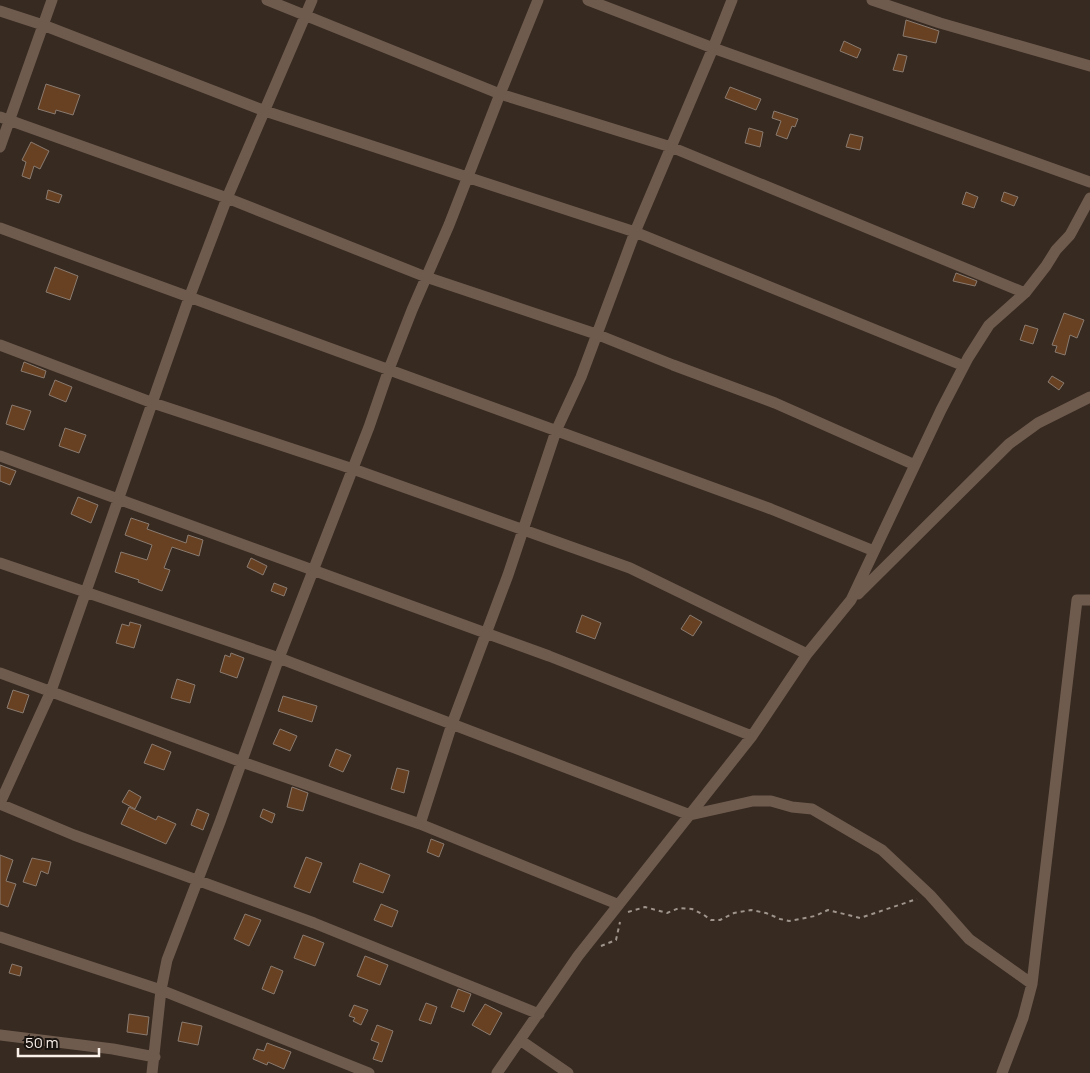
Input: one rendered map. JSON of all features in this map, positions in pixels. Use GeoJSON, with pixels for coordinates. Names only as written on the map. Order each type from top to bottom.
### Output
{"type":"FeatureCollection","features":[{"type":"Feature","properties":{"kind":"street"},"geometry":{"type":"LineString","coordinates":[[0,147],[5,118],[52,0]]}},
{"type":"Feature","properties":{"kind":"street"},"geometry":{"type":"LineString","coordinates":[[267,0],[500,94],[671,147],[1025,293]]}},
{"type":"Feature","properties":{"kind":"street"},"geometry":{"type":"LineString","coordinates":[[312,0],[228,198],[189,298],[51,691],[0,804],[74,835],[314,923],[539,1014]]}},
{"type":"Feature","properties":{"kind":"street"},"geometry":{"type":"LineString","coordinates":[[152,1073],[161,990],[167,960],[369,427],[389,368],[426,277],[450,225],[538,0]]}},
{"type":"Feature","properties":{"kind":"street"},"geometry":{"type":"LineString","coordinates":[[588,0],[713,48],[1090,182]]}},
{"type":"Feature","properties":{"kind":"street"},"geometry":{"type":"LineString","coordinates":[[420,824],[452,724],[523,530],[556,430],[581,377],[635,232],[732,0]]}},
{"type":"Feature","properties":{"kind":"street"},"geometry":{"type":"LineString","coordinates":[[872,0],[940,23],[1090,66]]}},
{"type":"Feature","properties":{"kind":"street"},"geometry":{"type":"LineString","coordinates":[[0,11],[43,25],[265,111],[635,232],[964,366]]}},
{"type":"Feature","properties":{"kind":"street"},"geometry":{"type":"LineString","coordinates":[[5,118],[228,198],[426,277],[596,334],[775,403],[915,465]]}},
{"type":"Feature","properties":{"kind":"street"},"geometry":{"type":"LineString","coordinates":[[851,600],[964,366],[989,325],[1025,293],[1056,250],[1070,235],[1090,198]]}},
{"type":"Feature","properties":{"kind":"street"},"geometry":{"type":"LineString","coordinates":[[0,228],[189,298],[389,368],[771,509],[874,551]]}},
{"type":"Feature","properties":{"kind":"street"},"geometry":{"type":"LineString","coordinates":[[0,345],[153,403],[352,469],[630,568],[807,654]]}},
{"type":"Feature","properties":{"kind":"street"},"geometry":{"type":"LineString","coordinates":[[497,1073],[578,956],[620,908],[752,736],[807,654],[851,600],[1009,444],[1038,423],[1090,397]]}},
{"type":"Feature","properties":{"kind":"street"},"geometry":{"type":"LineString","coordinates":[[0,456],[558,660],[752,736]]}},
{"type":"Feature","properties":{"kind":"street"},"geometry":{"type":"LineString","coordinates":[[0,563],[280,658],[690,815],[753,801],[771,801],[792,807],[812,809],[882,850],[930,895],[969,939],[1032,984]]}},
{"type":"Feature","properties":{"kind":"street"},"geometry":{"type":"LineString","coordinates":[[1002,1073],[1032,984],[1077,600],[1090,600]]}},
{"type":"Feature","properties":{"kind":"street"},"geometry":{"type":"LineString","coordinates":[[0,672],[242,762],[420,824],[620,908]]}},
{"type":"Feature","properties":{"kind":"street"},"geometry":{"type":"LineString","coordinates":[[0,937],[161,990],[369,1073]]}},
{"type":"Feature","properties":{"kind":"street"},"geometry":{"type":"LineString","coordinates":[[0,1035],[113,1049],[154,1057]]}},
{"type":"Feature","properties":{"kind":"street"},"geometry":{"type":"LineString","coordinates":[[520,1040],[568,1073]]}},
{"type":"Feature","properties":{"kind":"path"},"geometry":{"type":"LineString","coordinates":[[620,908],[645,907],[667,913],[679,908],[692,909],[711,920],[720,920],[734,913],[751,910],[766,913],[780,920],[789,921],[815,916],[828,910],[860,918],[930,895]]}},
{"type":"Feature","properties":{"kind":"path"},"geometry":{"type":"LineString","coordinates":[[601,946],[616,940],[620,922]]}},
{"type":"Feature","properties":{"kind":"building"},"geometry":{"type":"Polygon","coordinates":[[[906,20],[939,31],[936,43],[903,36],[906,20]]]}},
{"type":"Feature","properties":{"kind":"building"},"geometry":{"type":"Polygon","coordinates":[[[844,41],[861,49],[857,58],[840,51],[844,41]]]}},
{"type":"Feature","properties":{"kind":"building"},"geometry":{"type":"Polygon","coordinates":[[[898,54],[907,56],[903,72],[893,70],[898,54]]]}},
{"type":"Feature","properties":{"kind":"building"},"geometry":{"type":"Polygon","coordinates":[[[46,84],[80,95],[73,115],[56,110],[55,114],[38,109],[46,84]]]}},
{"type":"Feature","properties":{"kind":"building"},"geometry":{"type":"Polygon","coordinates":[[[730,87],[761,99],[756,110],[725,98],[730,87]]]}},
{"type":"Feature","properties":{"kind":"building"},"geometry":{"type":"Polygon","coordinates":[[[774,111],[798,119],[795,127],[792,126],[787,139],[776,135],[781,121],[772,118],[774,111]]]}},
{"type":"Feature","properties":{"kind":"building"},"geometry":{"type":"Polygon","coordinates":[[[749,128],[763,132],[760,147],[745,143],[749,128]]]}},
{"type":"Feature","properties":{"kind":"building"},"geometry":{"type":"Polygon","coordinates":[[[850,134],[863,137],[860,150],[846,147],[850,134]]]}},
{"type":"Feature","properties":{"kind":"building"},"geometry":{"type":"Polygon","coordinates":[[[31,142],[49,151],[40,169],[34,166],[30,179],[22,176],[26,162],[22,160],[31,142]]]}},
{"type":"Feature","properties":{"kind":"building"},"geometry":{"type":"Polygon","coordinates":[[[48,190],[62,195],[59,203],[46,199],[48,190]]]}},
{"type":"Feature","properties":{"kind":"building"},"geometry":{"type":"Polygon","coordinates":[[[966,192],[978,197],[974,208],[962,204],[966,192]]]}},
{"type":"Feature","properties":{"kind":"building"},"geometry":{"type":"Polygon","coordinates":[[[1004,192],[1018,197],[1014,206],[1001,201],[1004,192]]]}},
{"type":"Feature","properties":{"kind":"building"},"geometry":{"type":"Polygon","coordinates":[[[55,267],[78,276],[70,300],[46,292],[55,267]]]}},
{"type":"Feature","properties":{"kind":"building"},"geometry":{"type":"Polygon","coordinates":[[[956,273],[977,281],[975,286],[953,281],[956,273]]]}},
{"type":"Feature","properties":{"kind":"building"},"geometry":{"type":"Polygon","coordinates":[[[1064,313],[1084,320],[1077,338],[1070,335],[1065,355],[1055,352],[1057,346],[1052,345],[1064,313]]]}},
{"type":"Feature","properties":{"kind":"building"},"geometry":{"type":"Polygon","coordinates":[[[1025,325],[1038,329],[1033,344],[1020,340],[1025,325]]]}},
{"type":"Feature","properties":{"kind":"building"},"geometry":{"type":"Polygon","coordinates":[[[24,362],[46,371],[44,378],[21,371],[24,362]]]}},
{"type":"Feature","properties":{"kind":"building"},"geometry":{"type":"Polygon","coordinates":[[[1052,376],[1064,383],[1059,390],[1048,382],[1052,376]]]}},
{"type":"Feature","properties":{"kind":"building"},"geometry":{"type":"Polygon","coordinates":[[[55,380],[72,387],[66,402],[49,395],[55,380]]]}},
{"type":"Feature","properties":{"kind":"building"},"geometry":{"type":"Polygon","coordinates":[[[12,405],[31,411],[24,430],[6,424],[12,405]]]}},
{"type":"Feature","properties":{"kind":"building"},"geometry":{"type":"Polygon","coordinates":[[[65,428],[86,435],[79,453],[59,446],[65,428]]]}},
{"type":"Feature","properties":{"kind":"building"},"geometry":{"type":"Polygon","coordinates":[[[0,465],[16,471],[10,485],[0,481],[0,465]]]}},
{"type":"Feature","properties":{"kind":"building"},"geometry":{"type":"Polygon","coordinates":[[[78,497],[98,505],[91,523],[71,514],[78,497]]]}},
{"type":"Feature","properties":{"kind":"building"},"geometry":{"type":"Polygon","coordinates":[[[131,518],[149,524],[147,529],[186,543],[188,535],[203,540],[199,556],[172,547],[164,568],[170,570],[162,591],[138,582],[139,580],[115,572],[121,552],[147,560],[152,545],[125,535],[131,518]]]}},
{"type":"Feature","properties":{"kind":"building"},"geometry":{"type":"Polygon","coordinates":[[[251,558],[267,566],[263,575],[247,567],[251,558]]]}},
{"type":"Feature","properties":{"kind":"building"},"geometry":{"type":"Polygon","coordinates":[[[274,583],[287,588],[284,596],[271,591],[274,583]]]}},
{"type":"Feature","properties":{"kind":"building"},"geometry":{"type":"Polygon","coordinates":[[[582,615],[601,623],[595,639],[576,632],[582,615]]]}},
{"type":"Feature","properties":{"kind":"building"},"geometry":{"type":"Polygon","coordinates":[[[690,615],[702,622],[693,636],[681,629],[690,615]]]}},
{"type":"Feature","properties":{"kind":"building"},"geometry":{"type":"Polygon","coordinates":[[[130,622],[141,625],[134,648],[116,643],[122,624],[129,626],[130,622]]]}},
{"type":"Feature","properties":{"kind":"building"},"geometry":{"type":"Polygon","coordinates":[[[231,653],[244,658],[237,678],[220,672],[225,655],[230,657],[231,653]]]}},
{"type":"Feature","properties":{"kind":"building"},"geometry":{"type":"Polygon","coordinates":[[[177,679],[195,685],[190,703],[171,698],[177,679]]]}},
{"type":"Feature","properties":{"kind":"building"},"geometry":{"type":"Polygon","coordinates":[[[13,690],[29,695],[23,713],[7,708],[13,690]]]}},
{"type":"Feature","properties":{"kind":"building"},"geometry":{"type":"Polygon","coordinates":[[[283,696],[317,706],[312,722],[278,711],[283,696]]]}},
{"type":"Feature","properties":{"kind":"building"},"geometry":{"type":"Polygon","coordinates":[[[280,729],[297,736],[290,751],[273,744],[280,729]]]}},
{"type":"Feature","properties":{"kind":"building"},"geometry":{"type":"Polygon","coordinates":[[[152,744],[171,752],[164,770],[144,763],[152,744]]]}},
{"type":"Feature","properties":{"kind":"building"},"geometry":{"type":"Polygon","coordinates":[[[336,749],[351,755],[343,772],[329,766],[336,749]]]}},
{"type":"Feature","properties":{"kind":"building"},"geometry":{"type":"Polygon","coordinates":[[[397,768],[409,771],[404,793],[391,789],[397,768]]]}},
{"type":"Feature","properties":{"kind":"building"},"geometry":{"type":"Polygon","coordinates":[[[292,787],[308,793],[303,811],[287,807],[292,787]]]}},
{"type":"Feature","properties":{"kind":"building"},"geometry":{"type":"Polygon","coordinates":[[[129,790],[141,797],[135,809],[122,802],[129,790]]]}},
{"type":"Feature","properties":{"kind":"building"},"geometry":{"type":"Polygon","coordinates":[[[129,807],[156,820],[158,816],[176,824],[166,844],[121,824],[129,807]]]}},
{"type":"Feature","properties":{"kind":"building"},"geometry":{"type":"Polygon","coordinates":[[[197,809],[209,814],[203,830],[191,825],[197,809]]]}},
{"type":"Feature","properties":{"kind":"building"},"geometry":{"type":"Polygon","coordinates":[[[263,809],[275,814],[272,823],[260,817],[263,809]]]}},
{"type":"Feature","properties":{"kind":"building"},"geometry":{"type":"Polygon","coordinates":[[[431,839],[444,844],[439,857],[427,852],[431,839]]]}},
{"type":"Feature","properties":{"kind":"building"},"geometry":{"type":"Polygon","coordinates":[[[0,855],[13,860],[6,881],[16,884],[8,907],[0,904],[0,855]]]}},
{"type":"Feature","properties":{"kind":"building"},"geometry":{"type":"Polygon","coordinates":[[[306,857],[322,863],[310,893],[294,887],[306,857]]]}},
{"type":"Feature","properties":{"kind":"building"},"geometry":{"type":"Polygon","coordinates":[[[32,858],[51,862],[48,874],[41,871],[36,886],[23,882],[32,858]]]}},
{"type":"Feature","properties":{"kind":"building"},"geometry":{"type":"Polygon","coordinates":[[[360,863],[390,875],[383,893],[353,882],[360,863]]]}},
{"type":"Feature","properties":{"kind":"building"},"geometry":{"type":"Polygon","coordinates":[[[381,904],[398,911],[392,927],[374,920],[381,904]]]}},
{"type":"Feature","properties":{"kind":"building"},"geometry":{"type":"Polygon","coordinates":[[[245,914],[261,920],[249,946],[234,939],[245,914]]]}},
{"type":"Feature","properties":{"kind":"building"},"geometry":{"type":"Polygon","coordinates":[[[303,935],[324,943],[315,966],[294,958],[303,935]]]}},
{"type":"Feature","properties":{"kind":"building"},"geometry":{"type":"Polygon","coordinates":[[[365,956],[388,965],[380,985],[357,976],[365,956]]]}},
{"type":"Feature","properties":{"kind":"building"},"geometry":{"type":"Polygon","coordinates":[[[12,964],[22,967],[20,976],[9,973],[12,964]]]}},
{"type":"Feature","properties":{"kind":"building"},"geometry":{"type":"Polygon","coordinates":[[[271,966],[283,971],[274,994],[262,989],[271,966]]]}},
{"type":"Feature","properties":{"kind":"building"},"geometry":{"type":"Polygon","coordinates":[[[458,989],[471,994],[464,1012],[451,1007],[458,989]]]}},
{"type":"Feature","properties":{"kind":"building"},"geometry":{"type":"Polygon","coordinates":[[[426,1003],[437,1007],[431,1024],[419,1020],[426,1003]]]}},
{"type":"Feature","properties":{"kind":"building"},"geometry":{"type":"Polygon","coordinates":[[[485,1004],[502,1013],[490,1035],[472,1025],[485,1004]]]}},
{"type":"Feature","properties":{"kind":"building"},"geometry":{"type":"Polygon","coordinates":[[[354,1005],[368,1010],[361,1025],[353,1021],[355,1018],[349,1016],[354,1005]]]}},
{"type":"Feature","properties":{"kind":"building"},"geometry":{"type":"Polygon","coordinates":[[[129,1014],[149,1017],[147,1035],[127,1032],[129,1014]]]}},
{"type":"Feature","properties":{"kind":"building"},"geometry":{"type":"Polygon","coordinates":[[[182,1022],[202,1026],[198,1045],[178,1041],[182,1022]]]}},
{"type":"Feature","properties":{"kind":"building"},"geometry":{"type":"Polygon","coordinates":[[[377,1025],[393,1031],[382,1062],[373,1059],[379,1043],[371,1040],[377,1025]]]}},
{"type":"Feature","properties":{"kind":"building"},"geometry":{"type":"Polygon","coordinates":[[[267,1043],[291,1052],[284,1069],[268,1062],[267,1065],[253,1059],[257,1049],[264,1051],[267,1043]]]}}]}
